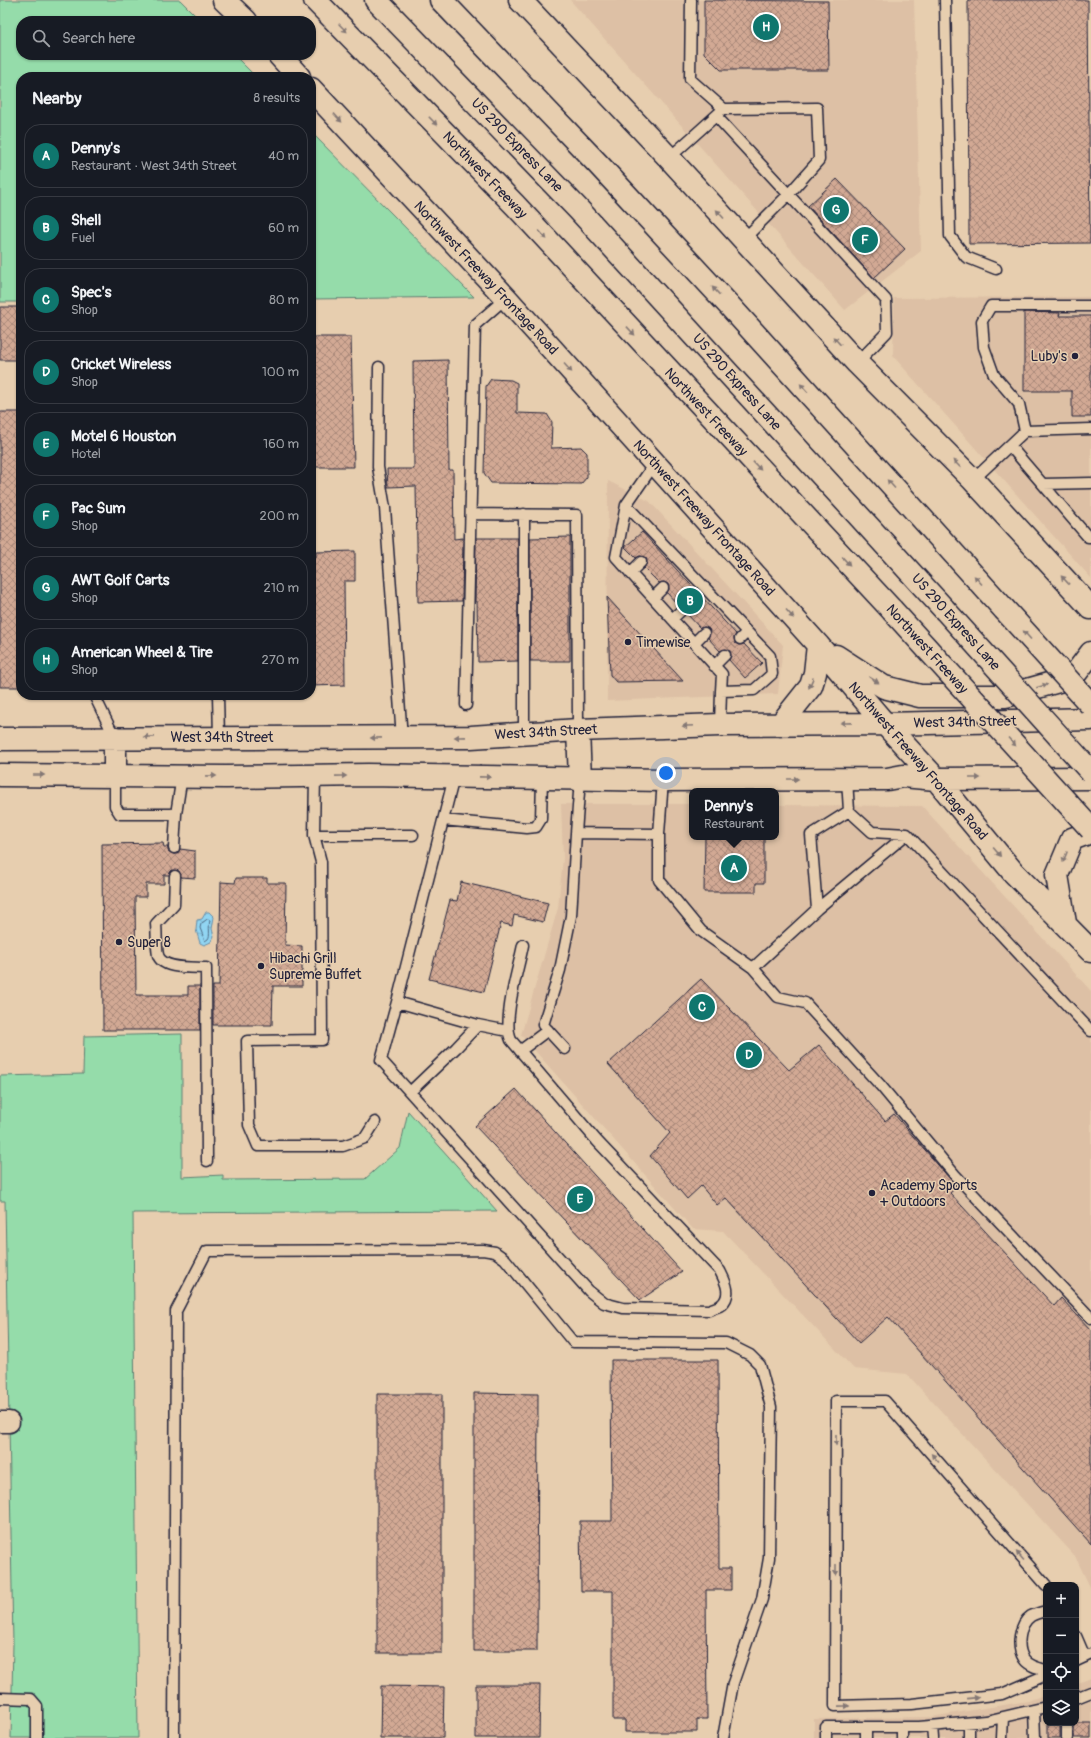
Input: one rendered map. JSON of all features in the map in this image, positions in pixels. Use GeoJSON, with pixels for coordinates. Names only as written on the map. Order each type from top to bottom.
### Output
{"type":"FeatureCollection","features":[{"type":"Feature","properties":{"kind":"main road"},"geometry":{"type":"LineString","coordinates":[[224,0],[241,16]]}},
{"type":"Feature","properties":{"kind":"main road","name":"Northwest Freeway"},"geometry":{"type":"LineString","coordinates":[[315,0],[515,205],[892,610],[1091,829]]}},
{"type":"Feature","properties":{"kind":"main road","name":"US 290 Express Lane"},"geometry":{"type":"LineString","coordinates":[[376,0],[578,209],[1091,772]]}},
{"type":"Feature","properties":{"kind":"main road"},"geometry":{"type":"LineString","coordinates":[[441,0],[597,162],[711,285],[1091,705]]}},
{"type":"Feature","properties":{"kind":"main road"},"geometry":{"type":"LineString","coordinates":[[520,0],[669,158],[857,363],[973,480],[1091,608]]}},
{"type":"Feature","properties":{"kind":"main road"},"geometry":{"type":"LineString","coordinates":[[284,60],[294,72]]}},
{"type":"Feature","properties":{"kind":"main road","name":"Northwest Freeway Frontage Road"},"geometry":{"type":"LineString","coordinates":[[316,94],[506,298],[818,645],[885,724],[936,778],[1014,872],[1091,951]]}},
{"type":"Feature","properties":{"kind":"main road"},"geometry":{"type":"LineString","coordinates":[[780,724],[811,686],[815,673],[818,645],[884,687],[920,696],[1006,696],[1073,676],[1091,653]]}},
{"type":"Feature","properties":{"kind":"main road","name":"West 34th Street"},"geometry":{"type":"LineString","coordinates":[[0,739],[471,737],[578,730],[720,725],[885,724],[1091,719]]}},
{"type":"Feature","properties":{"kind":"main road"},"geometry":{"type":"LineString","coordinates":[[578,730],[580,779]]}},
{"type":"Feature","properties":{"kind":"main road"},"geometry":{"type":"LineString","coordinates":[[115,738],[115,775]]}},
{"type":"Feature","properties":{"kind":"main road"},"geometry":{"type":"LineString","coordinates":[[0,775],[368,775],[663,780],[887,779],[903,776],[936,778],[1091,778]]}},
{"type":"Feature","properties":{"kind":"main road"},"geometry":{"type":"LineString","coordinates":[[1065,923],[1057,876],[1072,839],[1091,832]]}},
{"type":"Feature","properties":{"kind":"lane"},"geometry":{"type":"LineString","coordinates":[[691,0],[690,79],[724,109]]}},
{"type":"Feature","properties":{"kind":"lane"},"geometry":{"type":"LineString","coordinates":[[944,0],[950,236],[966,257],[996,269]]}},
{"type":"Feature","properties":{"kind":"lane"},"geometry":{"type":"LineString","coordinates":[[669,158],[724,109],[817,108],[819,160],[788,195],[743,240]]}},
{"type":"Feature","properties":{"kind":"lane"},"geometry":{"type":"LineString","coordinates":[[716,116],[886,300],[887,332],[857,363]]}},
{"type":"Feature","properties":{"kind":"lane"},"geometry":{"type":"LineString","coordinates":[[466,705],[475,325],[506,298]]}},
{"type":"Feature","properties":{"kind":"lane"},"geometry":{"type":"LineString","coordinates":[[1025,431],[1019,404],[994,375],[984,347],[982,321],[991,306],[1091,306]]}},
{"type":"Feature","properties":{"kind":"lane"},"geometry":{"type":"LineString","coordinates":[[379,367],[378,467],[385,508],[402,738]]}},
{"type":"Feature","properties":{"kind":"lane"},"geometry":{"type":"LineString","coordinates":[[973,480],[1025,431],[1091,429]]}},
{"type":"Feature","properties":{"kind":"lane"},"geometry":{"type":"LineString","coordinates":[[1010,446],[1088,537],[1091,536]]}},
{"type":"Feature","properties":{"kind":"lane"},"geometry":{"type":"LineString","coordinates":[[655,464],[626,505],[616,557],[722,674],[720,725]]}},
{"type":"Feature","properties":{"kind":"lane"},"geometry":{"type":"LineString","coordinates":[[1043,484],[1091,483]]}},
{"type":"Feature","properties":{"kind":"lane"},"geometry":{"type":"LineString","coordinates":[[626,505],[658,544],[701,590],[744,635],[770,656],[772,674],[754,690],[721,692]]}},
{"type":"Feature","properties":{"kind":"lane"},"geometry":{"type":"LineString","coordinates":[[471,514],[577,515],[578,730]]}},
{"type":"Feature","properties":{"kind":"lane"},"geometry":{"type":"LineString","coordinates":[[524,514],[524,733]]}},
{"type":"Feature","properties":{"kind":"lane"},"geometry":{"type":"LineString","coordinates":[[630,573],[640,562]]}},
{"type":"Feature","properties":{"kind":"lane"},"geometry":{"type":"LineString","coordinates":[[653,598],[663,588]]}},
{"type":"Feature","properties":{"kind":"lane"},"geometry":{"type":"LineString","coordinates":[[672,618],[682,609]]}},
{"type":"Feature","properties":{"kind":"lane"},"geometry":{"type":"LineString","coordinates":[[694,643],[704,633]]}},
{"type":"Feature","properties":{"kind":"lane"},"geometry":{"type":"LineString","coordinates":[[714,666],[724,655]]}},
{"type":"Feature","properties":{"kind":"lane"},"geometry":{"type":"LineString","coordinates":[[96,700],[115,738]]}},
{"type":"Feature","properties":{"kind":"lane"},"geometry":{"type":"LineString","coordinates":[[218,700],[219,737]]}},
{"type":"Feature","properties":{"kind":"lane"},"geometry":{"type":"LineString","coordinates":[[115,775],[115,806],[120,814],[176,814]]}},
{"type":"Feature","properties":{"kind":"lane"},"geometry":{"type":"LineString","coordinates":[[174,848],[176,814],[182,776]]}},
{"type":"Feature","properties":{"kind":"lane"},"geometry":{"type":"LineString","coordinates":[[315,776],[314,835],[321,862],[322,1040],[247,1041],[249,1125],[258,1146],[343,1146],[365,1138],[375,1122]]}},
{"type":"Feature","properties":{"kind":"lane"},"geometry":{"type":"LineString","coordinates":[[454,777],[381,1060],[589,1291],[604,1303],[623,1308],[709,1310],[721,1305],[727,1295],[727,1286],[720,1271],[596,1141],[511,1040],[508,1031],[508,1017],[523,945]]}},
{"type":"Feature","properties":{"kind":"lane"},"geometry":{"type":"LineString","coordinates":[[443,820],[528,828],[536,827],[542,819],[542,778]]}},
{"type":"Feature","properties":{"kind":"lane"},"geometry":{"type":"LineString","coordinates":[[565,1049],[543,1025],[560,970],[572,916],[580,779]]}},
{"type":"Feature","properties":{"kind":"lane"},"geometry":{"type":"LineString","coordinates":[[847,779],[849,811],[872,832],[907,834],[1091,1031]]}},
{"type":"Feature","properties":{"kind":"lane"},"geometry":{"type":"LineString","coordinates":[[663,780],[659,834],[659,880],[701,931],[753,968],[778,997],[805,1003],[881,1086],[955,1175],[1091,1318]]}},
{"type":"Feature","properties":{"kind":"lane"},"geometry":{"type":"LineString","coordinates":[[817,909],[811,835],[849,811]]}},
{"type":"Feature","properties":{"kind":"lane"},"geometry":{"type":"LineString","coordinates":[[576,834],[659,834]]}},
{"type":"Feature","properties":{"kind":"lane"},"geometry":{"type":"LineString","coordinates":[[753,968],[817,909],[907,834]]}},
{"type":"Feature","properties":{"kind":"lane"},"geometry":{"type":"LineString","coordinates":[[314,835],[413,835]]}},
{"type":"Feature","properties":{"kind":"lane"},"geometry":{"type":"LineString","coordinates":[[175,876],[174,905],[156,924],[158,956],[162,962],[175,967],[206,968],[207,1162]]}},
{"type":"Feature","properties":{"kind":"lane"},"geometry":{"type":"LineString","coordinates":[[397,1002],[478,1025],[508,1031]]}},
{"type":"Feature","properties":{"kind":"lane"},"geometry":{"type":"LineString","coordinates":[[410,1092],[478,1025]]}},
{"type":"Feature","properties":{"kind":"lane"},"geometry":{"type":"LineString","coordinates":[[520,1051],[548,1030]]}},
{"type":"Feature","properties":{"kind":"lane"},"geometry":{"type":"LineString","coordinates":[[174,1738],[176,1311],[207,1251],[475,1250],[495,1252],[504,1259],[573,1342],[726,1343],[750,1355],[760,1365],[771,1407],[769,1558],[762,1598],[733,1683],[723,1738]]}},
{"type":"Feature","properties":{"kind":"lane"},"geometry":{"type":"LineString","coordinates":[[1043,1582],[885,1401],[836,1401],[836,1706],[912,1704],[1002,1694],[1043,1676]]}},
{"type":"Feature","properties":{"kind":"lane"},"geometry":{"type":"LineString","coordinates":[[1043,1612],[1031,1616],[1022,1626],[1019,1645],[1024,1659],[1034,1667],[1043,1669]]}},
{"type":"Feature","properties":{"kind":"lane"},"geometry":{"type":"LineString","coordinates":[[1079,1644],[1084,1658]]}},
{"type":"Feature","properties":{"kind":"lane"},"geometry":{"type":"LineString","coordinates":[[1079,1697],[1091,1692]]}},
{"type":"Feature","properties":{"kind":"lane"},"geometry":{"type":"LineString","coordinates":[[0,1698],[31,1699],[37,1706],[37,1738]]}},
{"type":"Feature","properties":{"kind":"lane"},"geometry":{"type":"LineString","coordinates":[[826,1738],[826,1727],[902,1727],[986,1722],[1043,1708]]}},
{"type":"Feature","properties":{"kind":"lane"},"geometry":{"type":"LineString","coordinates":[[1034,1710],[1035,1738]]}},
{"type":"Feature","properties":{"kind":"lane"},"geometry":{"type":"LineString","coordinates":[[1002,1717],[1002,1738]]}},
{"type":"Feature","properties":{"kind":"lane"},"geometry":{"type":"LineString","coordinates":[[969,1723],[969,1738]]}},
{"type":"Feature","properties":{"kind":"lane"},"geometry":{"type":"LineString","coordinates":[[932,1726],[933,1738]]}},
{"type":"Feature","properties":{"kind":"lane"},"geometry":{"type":"LineString","coordinates":[[1067,1726],[1067,1738]]}},
{"type":"Feature","properties":{"kind":"lane"},"geometry":{"type":"LineString","coordinates":[[866,1727],[866,1738]]}},
{"type":"Feature","properties":{"kind":"lane"},"geometry":{"type":"LineString","coordinates":[[902,1727],[902,1738]]}},
{"type":"Feature","properties":{"kind":"shaded area"},"geometry":{"type":"Polygon","coordinates":[[[570,0],[914,0],[921,251],[845,310],[570,0]]]}},
{"type":"Feature","properties":{"kind":"shaded area"},"geometry":{"type":"Polygon","coordinates":[[[1091,297],[1091,578],[893,356],[894,298],[1091,297]]]}},
{"type":"Feature","properties":{"kind":"shaded area"},"geometry":{"type":"Polygon","coordinates":[[[608,481],[649,501],[783,645],[778,694],[607,701],[608,481]]]}},
{"type":"Feature","properties":{"kind":"shaded area"},"geometry":{"type":"Polygon","coordinates":[[[561,804],[689,804],[689,840],[779,840],[779,805],[922,806],[1091,991],[1091,1589],[1075,1556],[907,1374],[854,1369],[723,1231],[693,1229],[521,1035],[558,908],[563,858],[561,804]]]}},
{"type":"Feature","properties":{"kind":"shaded area"},"geometry":{"type":"Polygon","coordinates":[[[1091,1678],[1091,1738],[814,1738],[814,1719],[931,1717],[1028,1701],[1043,1695],[1043,1726],[1079,1726],[1079,1683],[1091,1678]]]}},
{"type":"Feature","properties":{"kind":"green space"},"geometry":{"type":"Polygon","coordinates":[[[0,0],[180,0],[196,16],[16,16],[16,60],[239,60],[251,72],[16,72],[16,302],[0,302],[0,0]]]}},
{"type":"Feature","properties":{"kind":"green space"},"geometry":{"type":"Polygon","coordinates":[[[316,137],[474,297],[316,299],[316,137]]]}},
{"type":"Feature","properties":{"kind":"green space"},"geometry":{"type":"Polygon","coordinates":[[[182,1034],[182,1177],[223,1175],[223,1180],[365,1179],[400,1148],[408,1111],[497,1211],[133,1213],[138,1738],[11,1738],[13,1644],[5,1201],[0,1201],[0,1076],[83,1074],[84,1036],[182,1034]]]}},
{"type":"Feature","properties":{"kind":"water"},"geometry":{"type":"Polygon","coordinates":[[[206,912],[209,912],[214,917],[212,929],[214,936],[211,942],[204,945],[200,943],[196,930],[197,920],[202,919],[206,912]]]}},
{"type":"Feature","properties":{"kind":"building"},"geometry":{"type":"Polygon","coordinates":[[[704,0],[828,1],[829,70],[721,70],[704,53],[704,0]]]}},
{"type":"Feature","properties":{"kind":"building"},"geometry":{"type":"Polygon","coordinates":[[[968,0],[1088,0],[1090,243],[969,244],[968,0]]]}},
{"type":"Feature","properties":{"kind":"building"},"geometry":{"type":"Polygon","coordinates":[[[837,179],[905,249],[874,278],[808,206],[837,179]]]}},
{"type":"Feature","properties":{"kind":"building"},"geometry":{"type":"Polygon","coordinates":[[[0,307],[16,307],[16,360],[0,360],[0,307]]]}},
{"type":"Feature","properties":{"kind":"building"},"geometry":{"type":"Polygon","coordinates":[[[1024,312],[1060,313],[1059,316],[1091,316],[1091,417],[1072,417],[1072,391],[1024,391],[1024,312]]]}},
{"type":"Feature","properties":{"kind":"building"},"geometry":{"type":"Polygon","coordinates":[[[316,337],[351,337],[354,467],[316,467],[316,337]]]}},
{"type":"Feature","properties":{"kind":"building"},"geometry":{"type":"Polygon","coordinates":[[[448,360],[449,470],[453,470],[454,539],[463,538],[462,601],[418,602],[416,486],[388,487],[387,469],[414,469],[413,361],[448,360]]]}},
{"type":"Feature","properties":{"kind":"building"},"geometry":{"type":"Polygon","coordinates":[[[491,379],[511,380],[517,383],[517,413],[547,414],[552,422],[551,448],[581,447],[587,453],[587,477],[581,484],[491,483],[484,473],[486,386],[491,379]]]}},
{"type":"Feature","properties":{"kind":"building"},"geometry":{"type":"Polygon","coordinates":[[[0,412],[16,412],[16,687],[0,687],[0,412]]]}},
{"type":"Feature","properties":{"kind":"building"},"geometry":{"type":"Polygon","coordinates":[[[642,532],[736,634],[734,638],[735,643],[739,645],[744,644],[762,663],[745,678],[729,660],[731,656],[730,651],[726,649],[720,651],[708,638],[710,634],[709,629],[705,627],[700,628],[687,614],[689,611],[688,604],[682,603],[678,605],[667,593],[669,589],[668,584],[664,582],[659,583],[644,568],[647,563],[646,558],[640,556],[636,558],[625,547],[642,532]]]}},
{"type":"Feature","properties":{"kind":"building"},"geometry":{"type":"Polygon","coordinates":[[[570,537],[570,661],[530,661],[530,538],[570,537]]]}},
{"type":"Feature","properties":{"kind":"building"},"geometry":{"type":"Polygon","coordinates":[[[476,538],[518,538],[518,661],[478,662],[477,601],[475,601],[476,538]]]}},
{"type":"Feature","properties":{"kind":"building"},"geometry":{"type":"Polygon","coordinates":[[[355,551],[355,581],[344,581],[345,685],[316,686],[316,552],[355,551]]]}},
{"type":"Feature","properties":{"kind":"building","name":"Timewise"},"geometry":{"type":"Polygon","coordinates":[[[607,597],[683,681],[616,682],[610,675],[607,597]]]}},
{"type":"Feature","properties":{"kind":"building"},"geometry":{"type":"Polygon","coordinates":[[[705,840],[764,840],[764,883],[756,883],[756,892],[704,892],[705,840]]]}},
{"type":"Feature","properties":{"kind":"building","name":"Super 8"},"geometry":{"type":"Polygon","coordinates":[[[163,843],[164,847],[168,847],[168,851],[173,854],[177,854],[180,849],[195,851],[195,878],[181,877],[179,871],[172,870],[169,875],[164,875],[164,884],[146,884],[146,897],[135,897],[136,995],[188,995],[188,986],[200,986],[200,1030],[103,1030],[102,844],[163,843]]]}},
{"type":"Feature","properties":{"kind":"building","name":"Hibachi Grill Supreme Buffet"},"geometry":{"type":"Polygon","coordinates":[[[236,878],[267,878],[267,883],[286,883],[285,945],[302,946],[302,986],[273,986],[272,1025],[213,1025],[213,986],[219,986],[221,882],[235,883],[236,878]]]}},
{"type":"Feature","properties":{"kind":"building"},"geometry":{"type":"Polygon","coordinates":[[[461,882],[548,903],[543,922],[514,915],[512,926],[501,923],[484,992],[429,979],[450,900],[457,901],[461,882]]]}},
{"type":"Feature","properties":{"kind":"building"},"geometry":{"type":"Polygon","coordinates":[[[701,979],[789,1070],[819,1045],[885,1121],[894,1114],[957,1187],[950,1193],[1054,1306],[1061,1298],[1091,1330],[1091,1544],[888,1317],[859,1343],[726,1198],[717,1205],[701,1186],[687,1199],[650,1156],[670,1133],[608,1064],[701,979]]]}},
{"type":"Feature","properties":{"kind":"building"},"geometry":{"type":"Polygon","coordinates":[[[516,1089],[682,1272],[640,1300],[475,1126],[516,1089]]]}},
{"type":"Feature","properties":{"kind":"building"},"geometry":{"type":"Polygon","coordinates":[[[611,1360],[718,1360],[719,1568],[731,1568],[731,1590],[706,1590],[707,1719],[697,1719],[697,1732],[625,1732],[625,1720],[613,1720],[613,1591],[581,1591],[580,1521],[612,1521],[611,1360]]]}},
{"type":"Feature","properties":{"kind":"building"},"geometry":{"type":"Polygon","coordinates":[[[474,1393],[538,1394],[537,1651],[474,1651],[474,1393]]]}},
{"type":"Feature","properties":{"kind":"building"},"geometry":{"type":"Polygon","coordinates":[[[377,1394],[442,1394],[442,1653],[377,1653],[377,1394]]]}},
{"type":"Feature","properties":{"kind":"building"},"geometry":{"type":"Polygon","coordinates":[[[476,1685],[540,1685],[539,1738],[476,1738],[476,1685]]]}},
{"type":"Feature","properties":{"kind":"building"},"geometry":{"type":"Polygon","coordinates":[[[381,1686],[444,1687],[443,1738],[380,1738],[381,1686]]]}},
{"type":"Feature","properties":{"kind":"building"},"geometry":{"type":"Polygon","coordinates":[[[1079,1723],[1091,1723],[1091,1738],[1074,1738],[1074,1726],[1079,1726],[1079,1723]]]}},
{"type":"Feature","properties":{"kind":"building"},"geometry":{"type":"Polygon","coordinates":[[[1048,1726],[1060,1726],[1060,1738],[1048,1738],[1048,1726]]]}},
{"type":"Feature","properties":{"kind":"place","name":"American Wheel & Tire"},"geometry":{"type":"Point","coordinates":[766,27]}},
{"type":"Feature","properties":{"kind":"place","name":"AWT Golf Carts"},"geometry":{"type":"Point","coordinates":[836,210]}},
{"type":"Feature","properties":{"kind":"place","name":"Pac Sum"},"geometry":{"type":"Point","coordinates":[865,240]}},
{"type":"Feature","properties":{"kind":"place","name":"Luby's"},"geometry":{"type":"Point","coordinates":[1075,356]}},
{"type":"Feature","properties":{"kind":"place","name":"Shell"},"geometry":{"type":"Point","coordinates":[690,601]}},
{"type":"Feature","properties":{"kind":"place","name":"Timewise"},"geometry":{"type":"Point","coordinates":[628,642]}},
{"type":"Feature","properties":{"kind":"place","name":"Denny's"},"geometry":{"type":"Point","coordinates":[734,868]}},
{"type":"Feature","properties":{"kind":"place","name":"Super 8"},"geometry":{"type":"Point","coordinates":[119,942]}},
{"type":"Feature","properties":{"kind":"place","name":"Hibachi Grill Supreme Buffet"},"geometry":{"type":"Point","coordinates":[261,966]}},
{"type":"Feature","properties":{"kind":"place","name":"Spec's"},"geometry":{"type":"Point","coordinates":[702,1007]}},
{"type":"Feature","properties":{"kind":"place","name":"Cricket Wireless"},"geometry":{"type":"Point","coordinates":[749,1055]}},
{"type":"Feature","properties":{"kind":"place","name":"Academy Sports + Outdoors"},"geometry":{"type":"Point","coordinates":[872,1193]}},
{"type":"Feature","properties":{"kind":"place","name":"Motel 6 Houston"},"geometry":{"type":"Point","coordinates":[580,1199]}}]}
